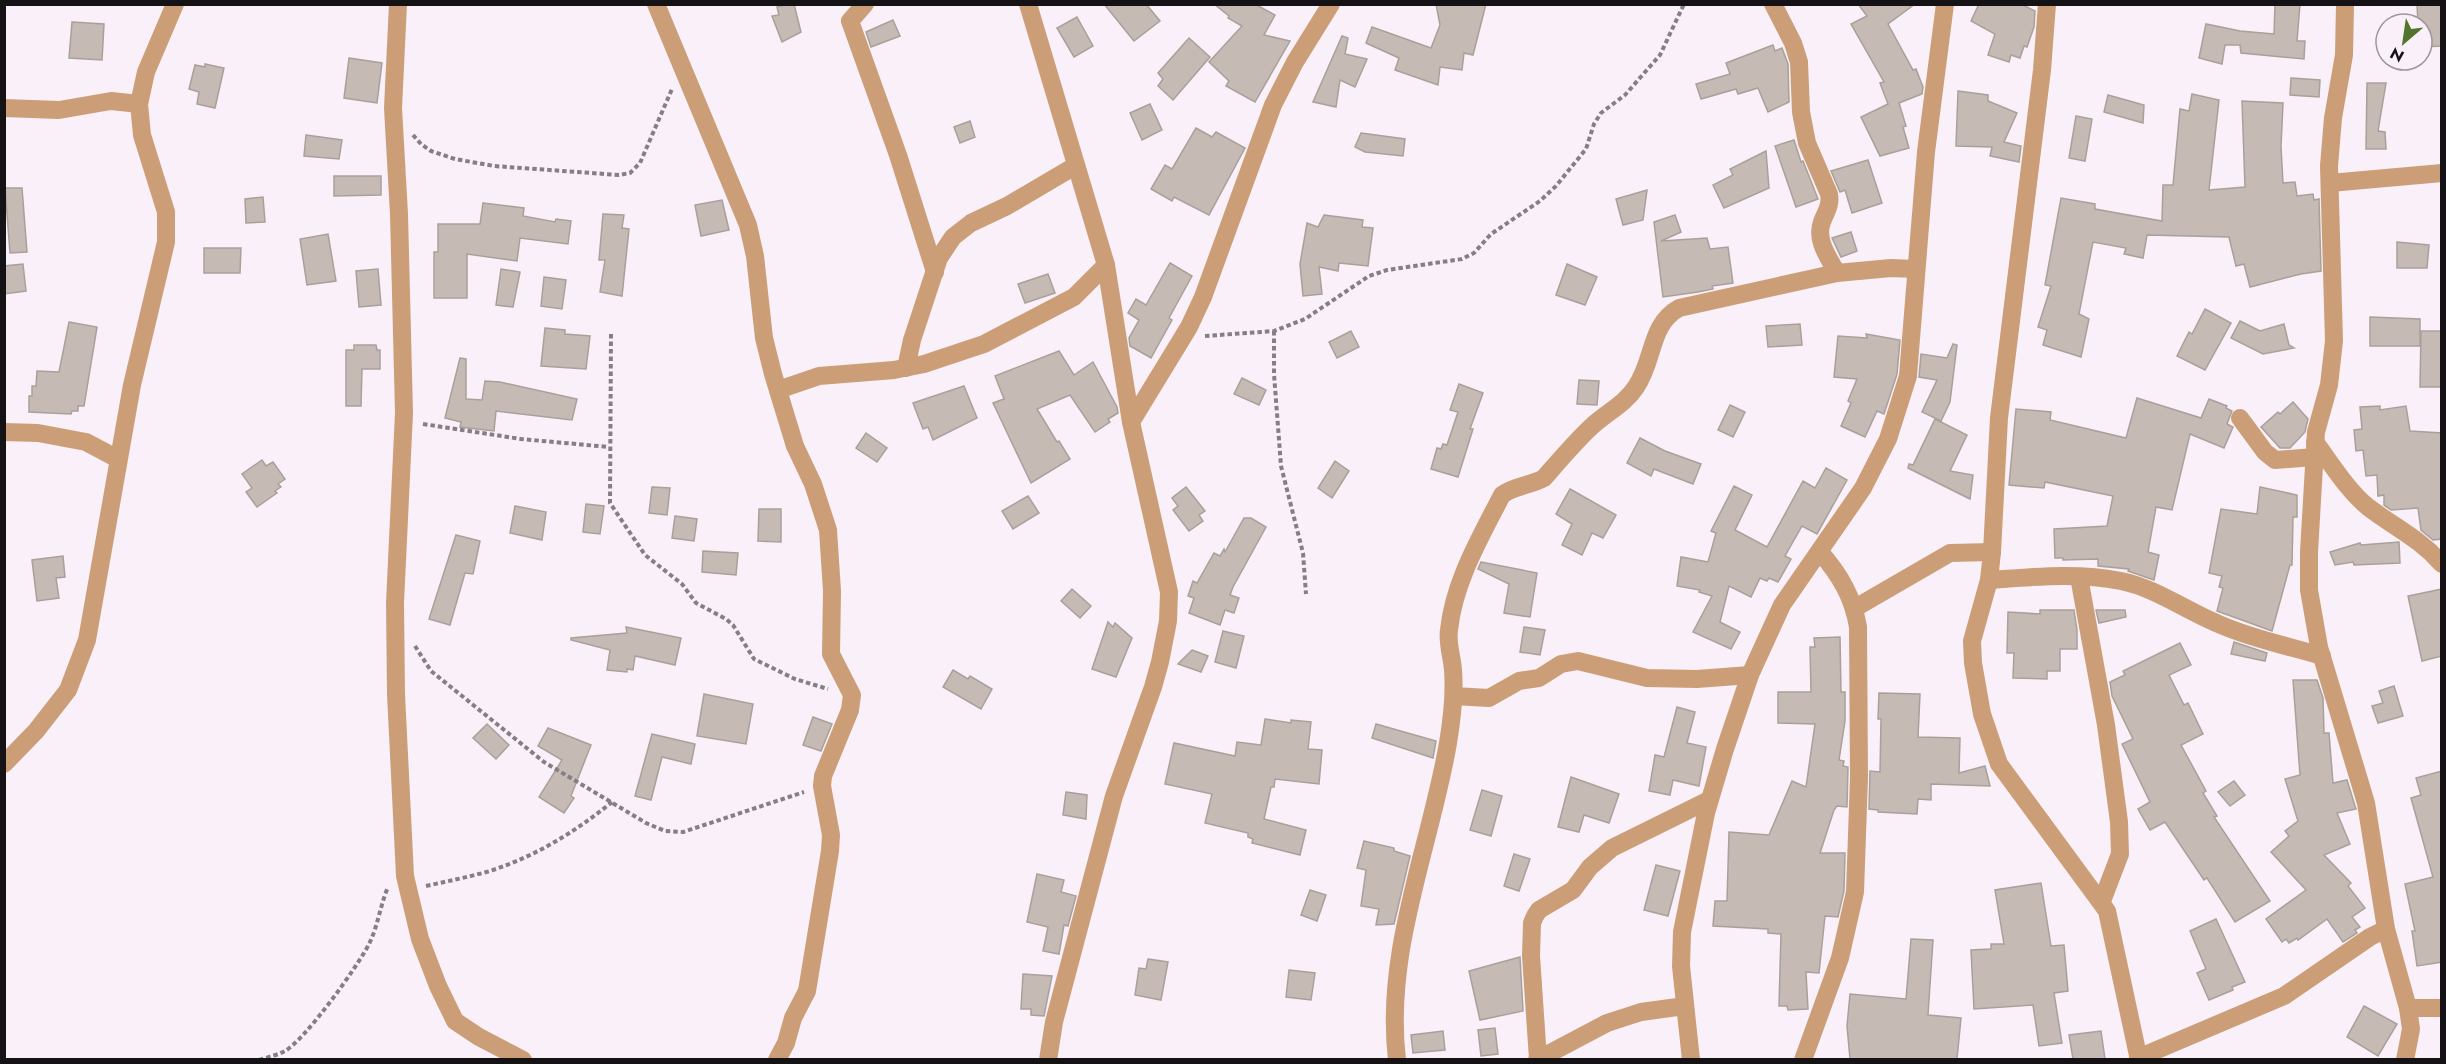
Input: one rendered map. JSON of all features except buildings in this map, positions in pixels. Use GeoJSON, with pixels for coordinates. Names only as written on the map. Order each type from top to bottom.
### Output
{"type":"FeatureCollection","features":[{"type":"Feature","properties":{"kind":"street"},"geometry":{"type":"LineString","coordinates":[[4,765],[36,731],[68,690],[87,640],[132,385],[166,242],[165,212],[142,135],[139,105],[146,72],[175,4]]}},
{"type":"Feature","properties":{"kind":"street"},"geometry":{"type":"LineString","coordinates":[[398,4],[393,108],[399,234],[403,421],[395,575],[396,674],[404,866],[420,939],[438,986],[455,1021],[479,1037],[523,1059]]}},
{"type":"Feature","properties":{"kind":"street"},"geometry":{"type":"LineString","coordinates":[[656,4],[748,225],[755,256],[764,338],[795,446],[825,516],[831,556],[831,654],[852,695],[850,710],[826,765],[822,786],[831,841],[807,991],[793,1018],[786,1043],[777,1059]]}},
{"type":"Feature","properties":{"kind":"street"},"geometry":{"type":"LineString","coordinates":[[865,4],[850,21],[905,175],[935,272]]}},
{"type":"Feature","properties":{"kind":"street"},"geometry":{"type":"LineString","coordinates":[[1028,4],[1075,166],[1093,215],[1106,265],[1131,422],[1169,592],[1168,621],[1153,687],[1114,796],[1056,1012],[1048,1059]]}},
{"type":"Feature","properties":{"kind":"street"},"geometry":{"type":"LineString","coordinates":[[1131,422],[1183,336],[1203,297],[1273,105],[1295,62],[1331,4]]}},
{"type":"Feature","properties":{"kind":"street"},"geometry":{"type":"LineString","coordinates":[[1773,4],[1793,43],[1799,62],[1801,112],[1807,143],[1829,194],[1830,202],[1820,232],[1822,244],[1837,273]]}},
{"type":"Feature","properties":{"kind":"street"},"geometry":{"type":"LineString","coordinates":[[1691,1059],[1681,966],[1682,932],[1691,878],[1709,800],[1750,675],[1782,605],[1863,488],[1888,439],[1908,376],[1926,152],[1945,4]]}},
{"type":"Feature","properties":{"kind":"street"},"geometry":{"type":"LineString","coordinates":[[2047,4],[2042,70],[1999,418],[1989,580],[1972,641],[1973,663],[1982,714],[2000,764],[2107,910],[2138,1059],[2284,996],[2370,937],[2386,929]]}},
{"type":"Feature","properties":{"kind":"street"},"geometry":{"type":"LineString","coordinates":[[2345,4],[2344,55],[2333,118],[2329,166],[2334,341],[2329,385],[2315,450],[2309,590],[2322,656],[2366,803],[2386,929],[2408,1008],[2411,1029],[2405,1059]]}},
{"type":"Feature","properties":{"kind":"street"},"geometry":{"type":"LineString","coordinates":[[4,108],[58,110],[111,100],[139,105]]}},
{"type":"Feature","properties":{"kind":"street"},"geometry":{"type":"LineString","coordinates":[[906,368],[915,330],[944,247],[961,229],[1075,166]]}},
{"type":"Feature","properties":{"kind":"street"},"geometry":{"type":"LineString","coordinates":[[2331,183],[2442,173]]}},
{"type":"Feature","properties":{"kind":"street"},"geometry":{"type":"LineString","coordinates":[[778,390],[819,376],[906,368],[924,364],[984,344],[1074,297],[1106,265]]}},
{"type":"Feature","properties":{"kind":"street"},"geometry":{"type":"LineString","coordinates":[[1397,1059],[1395,993],[1399,962],[1416,873],[1446,752],[1454,696],[1448,632],[1459,585],[1502,495],[1515,487],[1536,483],[1544,478],[1593,425],[1628,399],[1648,365],[1659,327],[1667,315],[1679,308],[1837,273],[1915,269]]}},
{"type":"Feature","properties":{"kind":"street"},"geometry":{"type":"LineString","coordinates":[[2240,418],[2265,452],[2275,460],[2315,450]]}},
{"type":"Feature","properties":{"kind":"street"},"geometry":{"type":"LineString","coordinates":[[4,432],[38,433],[86,442],[118,459]]}},
{"type":"Feature","properties":{"kind":"street"},"geometry":{"type":"LineString","coordinates":[[2315,450],[2368,507],[2427,547],[2442,564]]}},
{"type":"Feature","properties":{"kind":"street"},"geometry":{"type":"LineString","coordinates":[[1803,1059],[1840,958],[1855,892],[1859,716],[1858,627],[1855,608],[1844,582],[1820,552]]}},
{"type":"Feature","properties":{"kind":"street"},"geometry":{"type":"LineString","coordinates":[[1855,608],[1950,553],[1992,552]]}},
{"type":"Feature","properties":{"kind":"street"},"geometry":{"type":"LineString","coordinates":[[1989,580],[2052,576],[2119,580],[2220,625],[2250,636],[2322,656]]}},
{"type":"Feature","properties":{"kind":"street"},"geometry":{"type":"LineString","coordinates":[[2079,577],[2106,725],[2119,822],[2120,855],[2102,901]]}},
{"type":"Feature","properties":{"kind":"street"},"geometry":{"type":"LineString","coordinates":[[1454,696],[1489,698],[1519,681],[1539,678],[1568,661],[1592,664],[1647,678],[1670,680],[1750,675]]}},
{"type":"Feature","properties":{"kind":"street"},"geometry":{"type":"LineString","coordinates":[[1685,1006],[1641,1012],[1607,1023],[1538,1059],[1531,956],[1532,923],[1539,910],[1573,891],[1590,867],[1612,848],[1709,800]]}},
{"type":"Feature","properties":{"kind":"street"},"geometry":{"type":"LineString","coordinates":[[2408,1008],[2442,1008]]}},
{"type":"Feature","properties":{"kind":"path"},"geometry":{"type":"LineString","coordinates":[[1183,336],[1274,331],[1305,319],[1369,276],[1387,270],[1462,259],[1474,253],[1491,234],[1540,201],[1556,186],[1582,154],[1601,113],[1625,95],[1660,55],[1684,4]]}},
{"type":"Feature","properties":{"kind":"path"},"geometry":{"type":"LineString","coordinates":[[393,108],[421,144],[431,151],[455,159],[516,168],[619,175],[630,173],[640,163],[670,91],[683,72]]}},
{"type":"Feature","properties":{"kind":"path"},"geometry":{"type":"LineString","coordinates":[[1274,331],[1276,406],[1281,466],[1303,553],[1306,594]]}},
{"type":"Feature","properties":{"kind":"path"},"geometry":{"type":"LineString","coordinates":[[611,334],[610,503],[645,555],[682,584],[696,603],[733,625],[754,659],[795,680],[852,695]]}},
{"type":"Feature","properties":{"kind":"path"},"geometry":{"type":"LineString","coordinates":[[403,421],[521,439],[609,447]]}},
{"type":"Feature","properties":{"kind":"path"},"geometry":{"type":"LineString","coordinates":[[411,637],[423,662],[544,762],[646,823],[665,831],[683,832],[822,786]]}},
{"type":"Feature","properties":{"kind":"path"},"geometry":{"type":"LineString","coordinates":[[408,891],[491,871],[527,856],[554,843],[612,802]]}},
{"type":"Feature","properties":{"kind":"path"},"geometry":{"type":"LineString","coordinates":[[259,1059],[280,1053],[306,1032],[358,963],[369,944],[389,883]]}}]}
